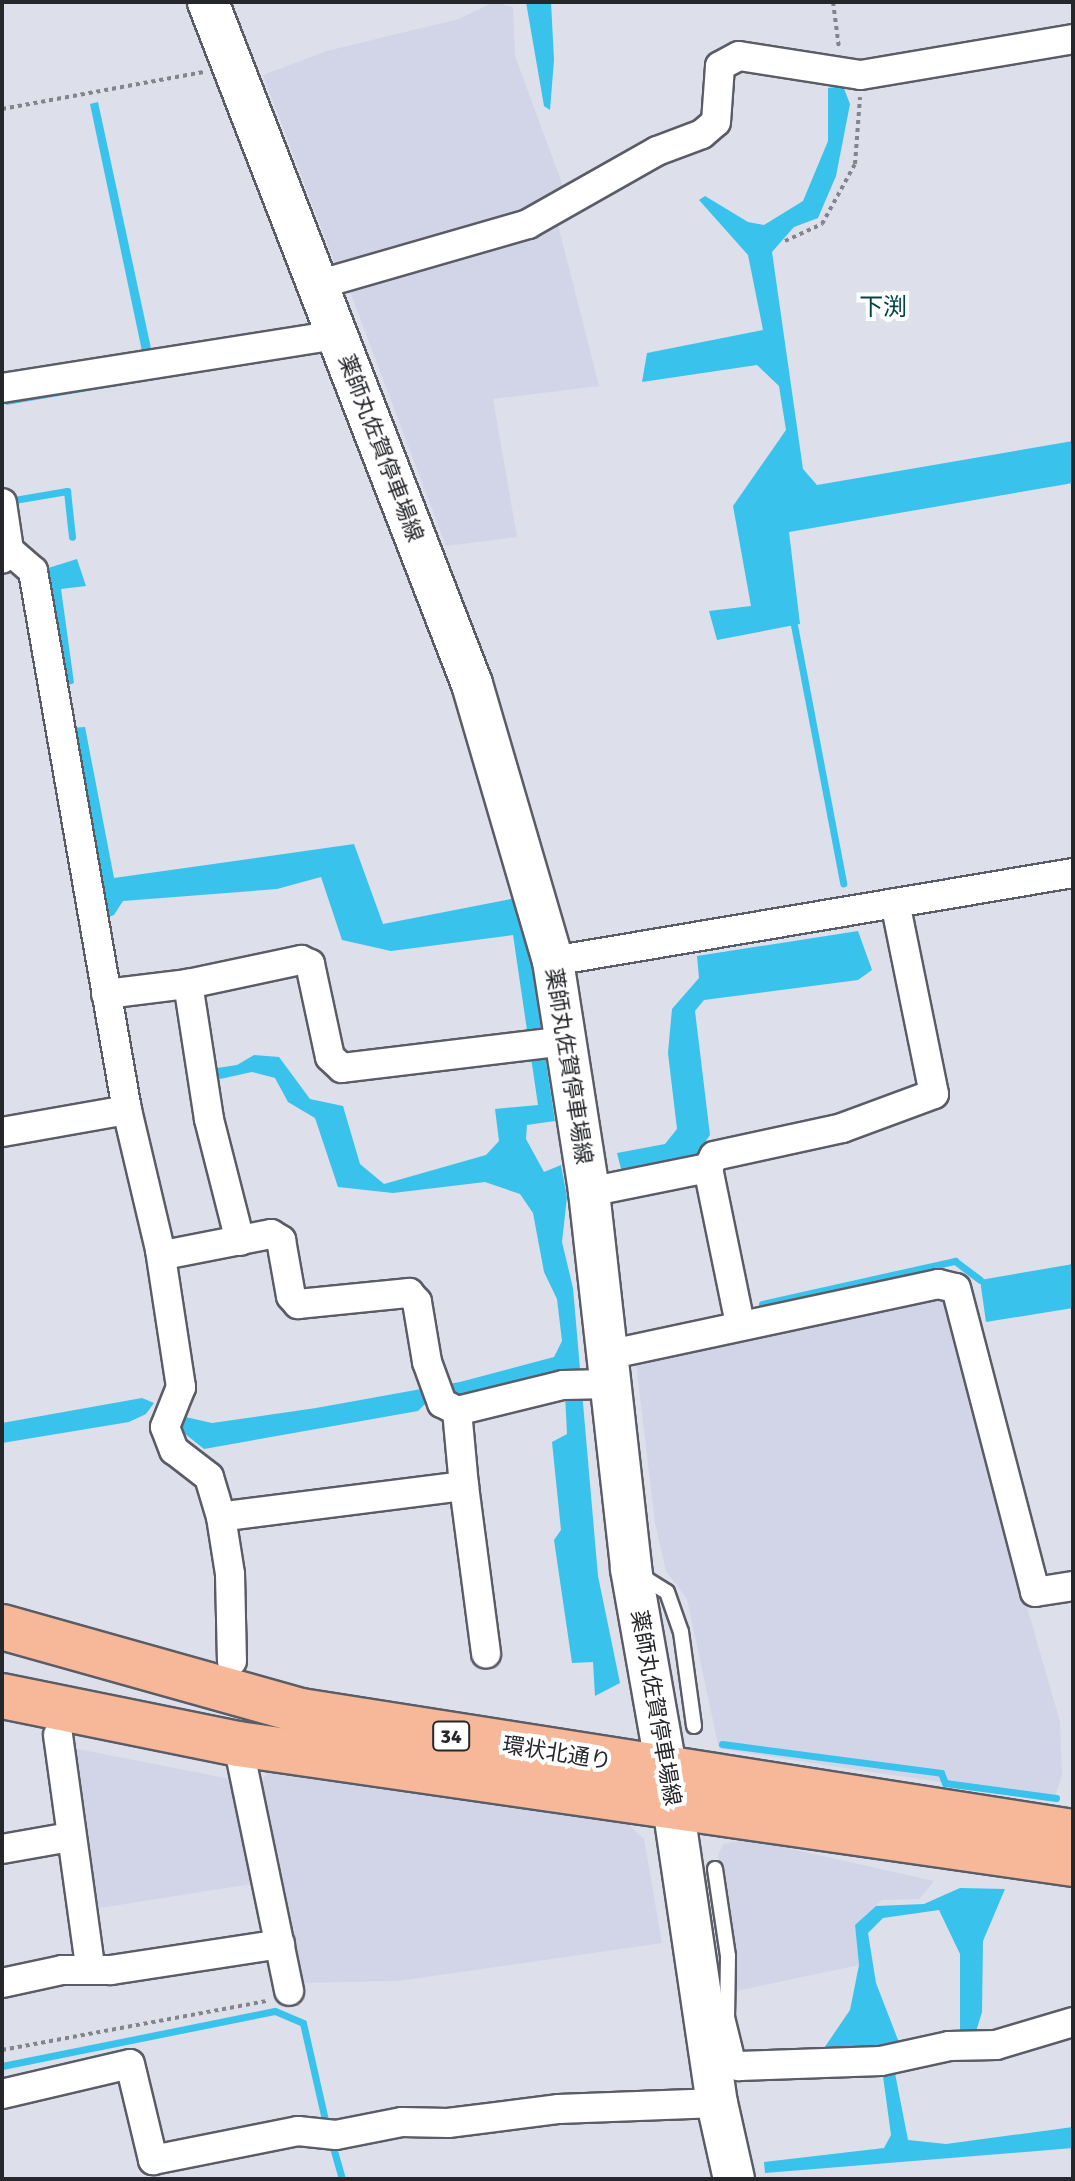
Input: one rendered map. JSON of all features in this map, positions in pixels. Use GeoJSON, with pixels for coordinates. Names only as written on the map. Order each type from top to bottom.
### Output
{"type":"FeatureCollection","features":[{"type":"Feature","properties":{"kind":"highway","name":"環状北通り"},"geometry":{"type":"LineString","coordinates":[[2,1627],[301,1711],[668,1788]]}},
{"type":"Feature","properties":{"kind":"highway","name":"環状北通り"},"geometry":{"type":"LineString","coordinates":[[2,1696],[238,1744],[668,1788],[906,1821],[1073,1832]]}},
{"type":"Feature","properties":{"kind":"highway","name":"環状北通り"},"geometry":{"type":"LineString","coordinates":[[906,1821],[1073,1864]]}},
{"type":"Feature","properties":{"kind":"main road","name":"薬師丸佐賀停車場線"},"geometry":{"type":"LineString","coordinates":[[208,2],[472,684],[553,961],[559,1042],[589,1192],[592,1377],[631,1569],[668,1788],[725,2063],[717,2103],[734,2179]]}},
{"type":"Feature","properties":{"kind":"street"},"geometry":{"type":"LineString","coordinates":[[317,285],[528,224],[657,151],[702,134],[716,122],[720,66],[739,56],[850,73],[1073,39]]}},
{"type":"Feature","properties":{"kind":"street"},"geometry":{"type":"LineString","coordinates":[[2,388],[337,335]]}},
{"type":"Feature","properties":{"kind":"street"},"geometry":{"type":"LineString","coordinates":[[2,503],[5,554],[33,571],[127,1110],[160,1250],[181,1387],[165,1427],[174,1450],[209,1477],[221,1517],[230,1574],[232,1661]]}},
{"type":"Feature","properties":{"kind":"street"},"geometry":{"type":"LineString","coordinates":[[553,961],[1073,873]]}},
{"type":"Feature","properties":{"kind":"street"},"geometry":{"type":"LineString","coordinates":[[740,1324],[708,1168],[714,1156],[842,1128],[934,1094],[895,903]]}},
{"type":"Feature","properties":{"kind":"street"},"geometry":{"type":"LineString","coordinates":[[106,994],[188,984],[301,960],[310,964],[330,1057],[342,1068],[559,1042]]}},
{"type":"Feature","properties":{"kind":"street"},"geometry":{"type":"LineString","coordinates":[[188,984],[209,1119],[240,1241]]}},
{"type":"Feature","properties":{"kind":"street"},"geometry":{"type":"LineString","coordinates":[[2,1132],[127,1110]]}},
{"type":"Feature","properties":{"kind":"street"},"geometry":{"type":"LineString","coordinates":[[589,1192],[708,1168]]}},
{"type":"Feature","properties":{"kind":"street"},"geometry":{"type":"LineString","coordinates":[[160,1250],[169,1254],[271,1234],[281,1240],[291,1296],[304,1306],[409,1293],[417,1302],[444,1398],[464,1486],[486,1654]]}},
{"type":"Feature","properties":{"kind":"street"},"geometry":{"type":"LineString","coordinates":[[444,1398],[592,1377],[740,1324],[938,1284],[956,1288],[965,1338],[1035,1592],[1073,1586]]}},
{"type":"Feature","properties":{"kind":"street"},"geometry":{"type":"LineString","coordinates":[[234,1515],[464,1486]]}},
{"type":"Feature","properties":{"kind":"street"},"geometry":{"type":"LineString","coordinates":[[58,1735],[90,1967]]}},
{"type":"Feature","properties":{"kind":"street"},"geometry":{"type":"LineString","coordinates":[[238,1744],[280,1944],[283,1995]]}},
{"type":"Feature","properties":{"kind":"street"},"geometry":{"type":"LineString","coordinates":[[2,1849],[70,1837]]}},
{"type":"Feature","properties":{"kind":"street"},"geometry":{"type":"LineString","coordinates":[[2,1983],[90,1967],[111,1970],[280,1944]]}},
{"type":"Feature","properties":{"kind":"street"},"geometry":{"type":"LineString","coordinates":[[725,2063],[881,2061],[949,2046],[996,2045],[1073,2022]]}},
{"type":"Feature","properties":{"kind":"street"},"geometry":{"type":"LineString","coordinates":[[2,2094],[130,2064],[153,2160],[298,2131],[330,2135],[402,2122],[448,2123],[559,2109],[717,2103]]}},
{"type":"Feature","properties":{"kind":"lane"},"geometry":{"type":"LineString","coordinates":[[631,1569],[667,1592],[681,1632],[694,1726]]}},
{"type":"Feature","properties":{"kind":"lane"},"geometry":{"type":"LineString","coordinates":[[715,1869],[728,1956],[725,2063]]}},
{"type":"Feature","properties":{"kind":"path"},"geometry":{"type":"LineString","coordinates":[[785,241],[822,224],[855,164],[850,73],[833,2]]}},
{"type":"Feature","properties":{"kind":"path"},"geometry":{"type":"LineString","coordinates":[[2,109],[233,64]]}},
{"type":"Feature","properties":{"kind":"path"},"geometry":{"type":"LineString","coordinates":[[2,2050],[283,1995]]}},
{"type":"Feature","properties":{"kind":"shaded area"},"geometry":{"type":"Polygon","coordinates":[[[494,2],[513,7],[515,56],[567,197],[524,218],[337,269],[263,75],[327,51],[459,19],[494,2]]]}},
{"type":"Feature","properties":{"kind":"shaded area"},"geometry":{"type":"Polygon","coordinates":[[[557,221],[599,386],[493,399],[517,537],[446,546],[346,281],[557,221]]]}},
{"type":"Feature","properties":{"kind":"shaded area"},"geometry":{"type":"Polygon","coordinates":[[[947,1291],[974,1422],[1060,1722],[1062,1775],[1054,1799],[719,1749],[687,1599],[666,1571],[655,1523],[635,1354],[947,1291]]]}},
{"type":"Feature","properties":{"kind":"shaded area"},"geometry":{"type":"Polygon","coordinates":[[[67,1747],[236,1780],[257,1883],[93,1909],[67,1747]]]}},
{"type":"Feature","properties":{"kind":"shaded area"},"geometry":{"type":"Polygon","coordinates":[[[268,1773],[627,1823],[644,1839],[662,1943],[398,1981],[298,1983],[260,1782],[268,1773]]]}},
{"type":"Feature","properties":{"kind":"shaded area"},"geometry":{"type":"Polygon","coordinates":[[[746,1839],[934,1881],[919,1899],[882,1900],[855,1925],[859,1965],[736,1991],[736,1954],[718,1855],[723,1844],[746,1839]]]}},
{"type":"Feature","properties":{"kind":"water"},"geometry":{"type":"Polygon","coordinates":[[[526,2],[551,2],[554,60],[550,110],[544,106],[526,2]]]}},
{"type":"Feature","properties":{"kind":"water"},"geometry":{"type":"Polygon","coordinates":[[[843,86],[850,104],[836,176],[818,218],[794,227],[772,252],[803,469],[817,485],[1073,441],[1073,483],[789,532],[800,624],[717,640],[709,611],[751,606],[733,506],[786,430],[779,386],[757,365],[642,382],[647,353],[763,330],[748,255],[699,200],[705,196],[748,222],[764,225],[803,201],[828,141],[828,88],[843,86]]]}},
{"type":"Feature","properties":{"kind":"water"},"geometry":{"type":"Polygon","coordinates":[[[98,102],[152,353],[142,351],[90,104],[98,102]]]}},
{"type":"Feature","properties":{"kind":"water"},"geometry":{"type":"Polygon","coordinates":[[[151,372],[153,380],[6,405],[11,395],[151,372]]]}},
{"type":"Feature","properties":{"kind":"water"},"geometry":{"type":"Polygon","coordinates":[[[77,559],[86,586],[61,589],[74,683],[66,686],[45,569],[77,559]]]}},
{"type":"Feature","properties":{"kind":"water"},"geometry":{"type":"Polygon","coordinates":[[[85,727],[114,878],[354,844],[383,924],[516,898],[527,934],[555,1121],[527,1125],[526,1139],[544,1172],[561,1165],[567,1197],[562,1242],[573,1288],[598,1576],[620,1683],[595,1696],[593,1662],[572,1663],[554,1540],[561,1530],[552,1442],[567,1434],[564,1374],[428,1401],[418,1411],[204,1449],[179,1429],[181,1416],[212,1423],[316,1408],[460,1382],[554,1357],[562,1341],[557,1299],[544,1272],[533,1213],[520,1194],[485,1182],[393,1193],[338,1187],[315,1118],[288,1102],[275,1078],[252,1072],[220,1079],[211,1069],[237,1065],[254,1055],[279,1057],[310,1099],[343,1106],[360,1164],[384,1184],[486,1155],[499,1141],[495,1109],[538,1105],[513,935],[391,951],[342,940],[321,877],[277,889],[123,901],[114,915],[103,919],[72,728],[85,727]]]}},
{"type":"Feature","properties":{"kind":"water"},"geometry":{"type":"Polygon","coordinates":[[[858,931],[872,970],[858,980],[704,1000],[695,1011],[710,1135],[692,1161],[622,1173],[617,1153],[665,1144],[677,1129],[668,1053],[672,1009],[699,978],[697,956],[858,931]]]}},
{"type":"Feature","properties":{"kind":"water"},"geometry":{"type":"Polygon","coordinates":[[[1073,1264],[1073,1308],[986,1322],[980,1280],[1073,1264]]]}},
{"type":"Feature","properties":{"kind":"water"},"geometry":{"type":"Polygon","coordinates":[[[142,1398],[154,1403],[146,1414],[129,1422],[2,1443],[2,1423],[142,1398]]]}},
{"type":"Feature","properties":{"kind":"water"},"geometry":{"type":"Polygon","coordinates":[[[960,1888],[1005,1889],[983,1941],[982,2012],[975,2035],[960,2036],[960,1954],[939,1910],[883,1918],[868,1933],[876,1983],[900,2045],[818,2057],[850,2010],[859,1965],[855,1925],[876,1906],[924,1904],[960,1888]]]}},
{"type":"Feature","properties":{"kind":"water"},"geometry":{"type":"Polygon","coordinates":[[[894,2068],[908,2140],[946,2144],[1073,2127],[1073,2148],[765,2173],[764,2162],[884,2148],[891,2135],[882,2069],[894,2068]]]}},
{"type":"Feature","properties":{"kind":"waterway"},"geometry":{"type":"LineString","coordinates":[[14,500],[67,491],[72,537]]}},
{"type":"Feature","properties":{"kind":"waterway"},"geometry":{"type":"LineString","coordinates":[[794,625],[843,883]]}},
{"type":"Feature","properties":{"kind":"waterway"},"geometry":{"type":"LineString","coordinates":[[762,1304],[955,1261],[980,1280]]}},
{"type":"Feature","properties":{"kind":"waterway"},"geometry":{"type":"LineString","coordinates":[[722,1744],[941,1773],[945,1783],[1056,1798]]}},
{"type":"Feature","properties":{"kind":"waterway"},"geometry":{"type":"LineString","coordinates":[[2,2066],[275,2011],[303,2023],[327,2129]]}},
{"type":"Feature","properties":{"kind":"waterway"},"geometry":{"type":"LineString","coordinates":[[331,2140],[342,2179]]}},
{"type":"Feature","properties":{"kind":"district","name":"下渕"},"geometry":{"type":"Point","coordinates":[883,308]}}]}
